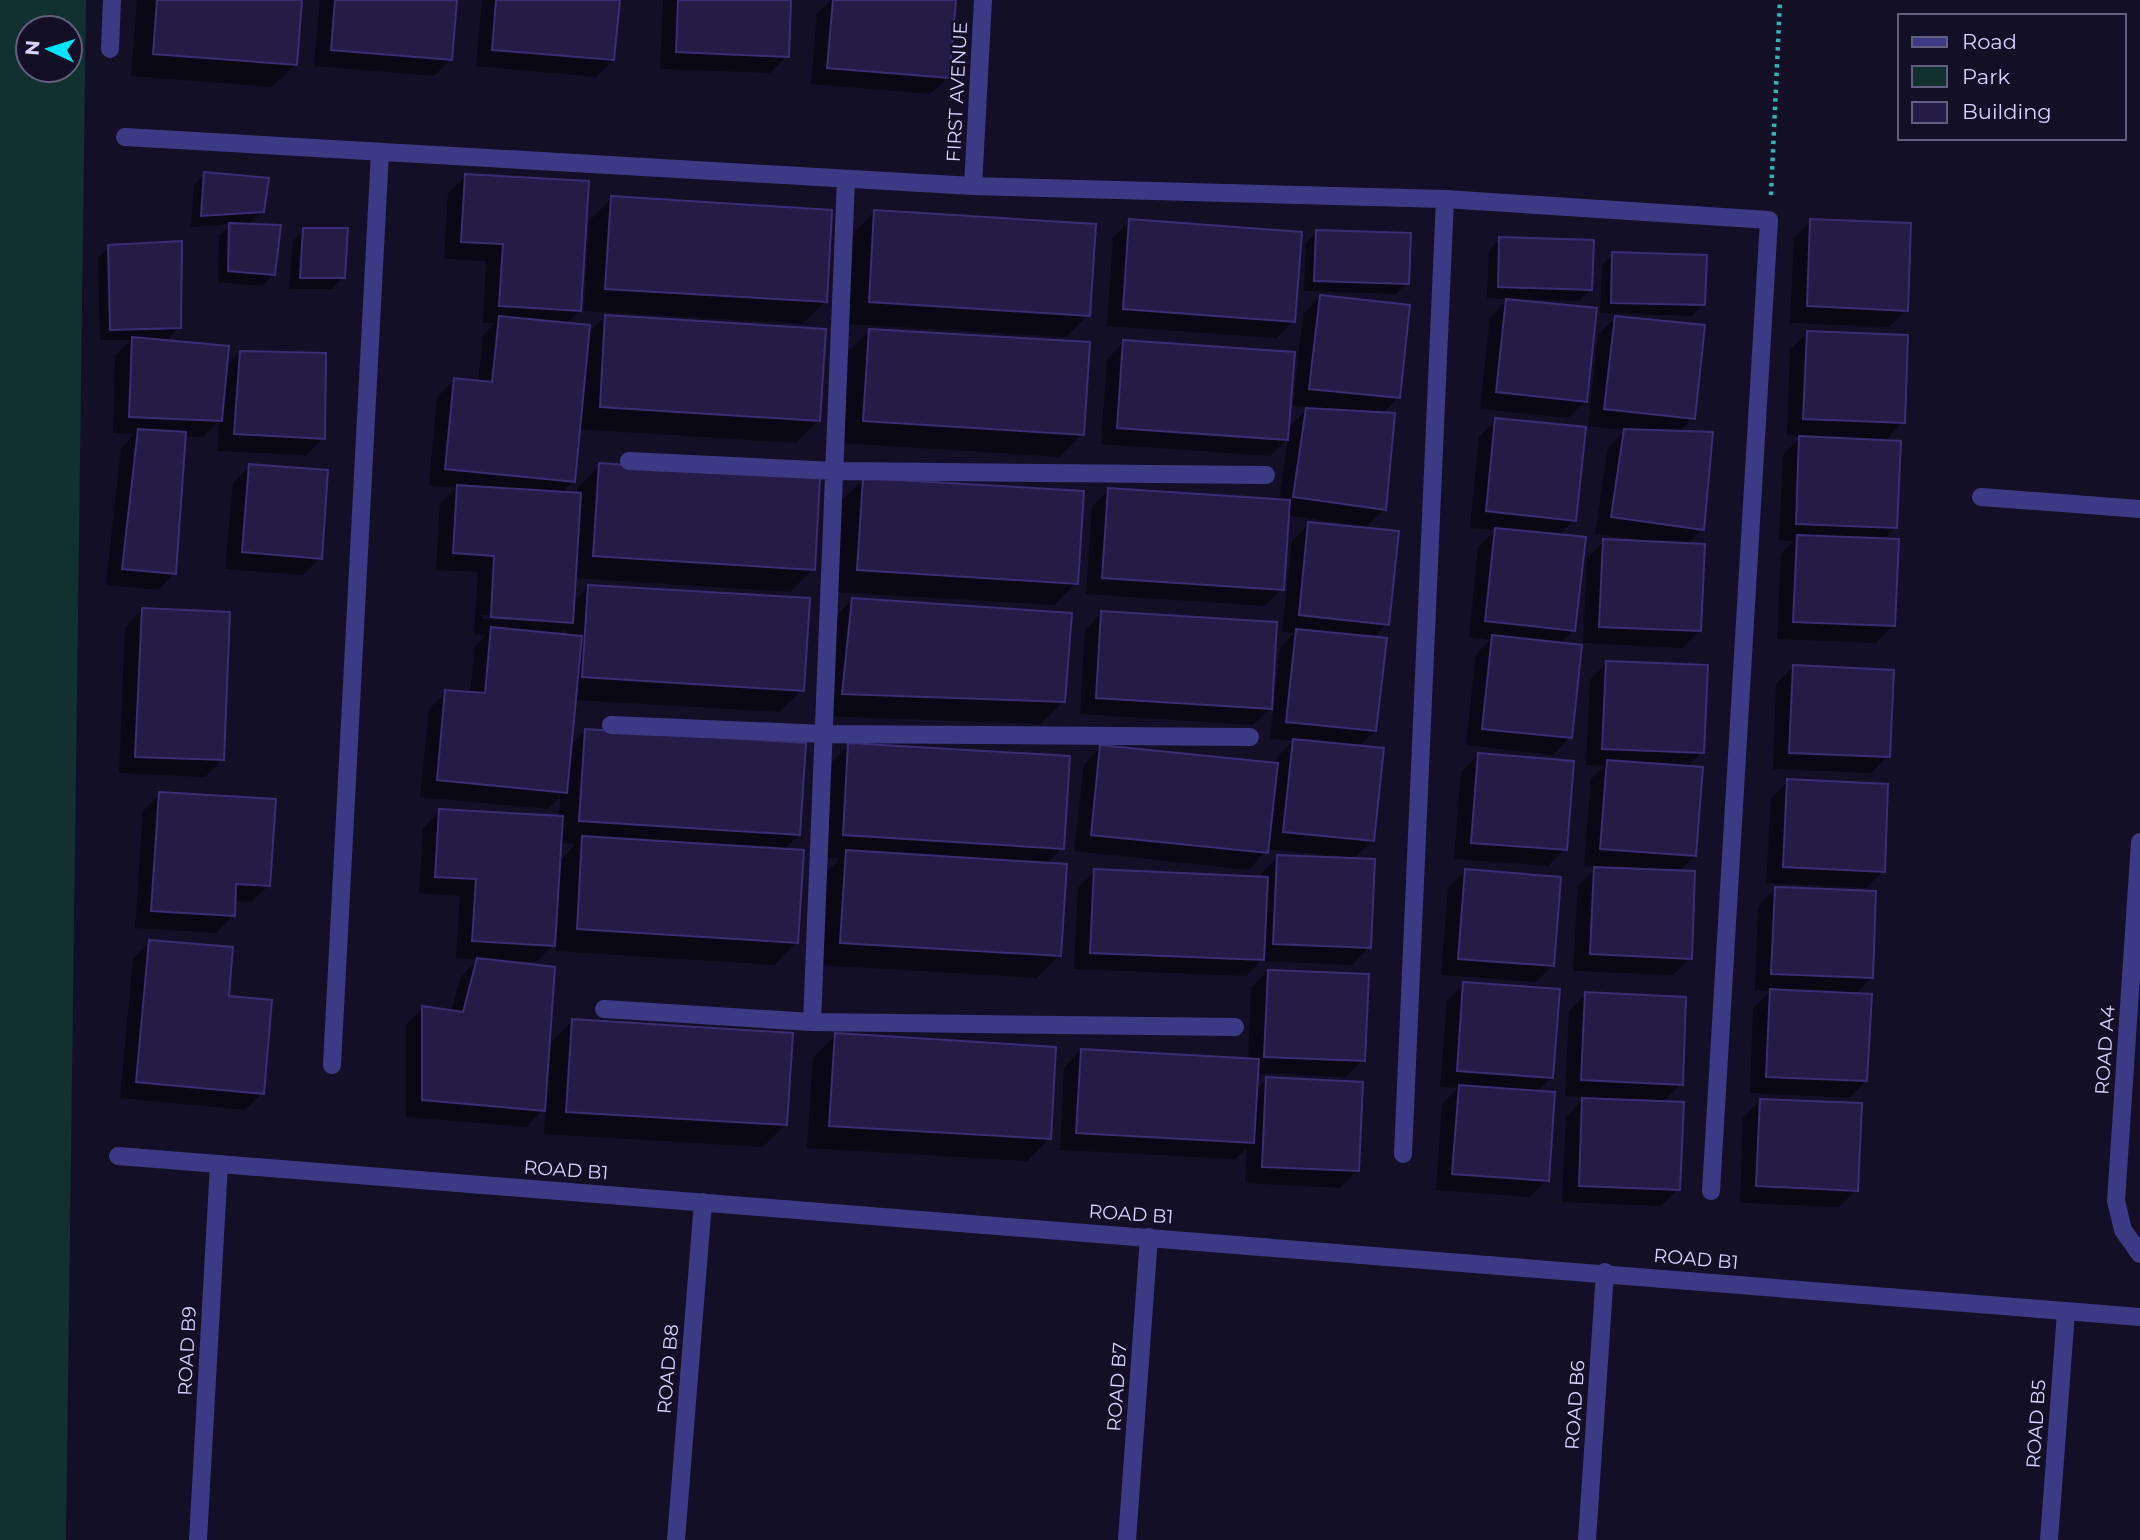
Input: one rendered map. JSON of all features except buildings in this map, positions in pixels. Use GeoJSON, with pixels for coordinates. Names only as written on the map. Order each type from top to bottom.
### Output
{"type":"FeatureCollection","features":[{"type":"Feature","properties":{"kind":"street"},"geometry":{"type":"LineString","coordinates":[[110,49],[112,0]]}},
{"type":"Feature","properties":{"kind":"street","name":"FIRST AVENUE"},"geometry":{"type":"LineString","coordinates":[[973,186],[983,0]]}},
{"type":"Feature","properties":{"kind":"street"},"geometry":{"type":"LineString","coordinates":[[125,137],[973,186],[1445,200],[1769,220],[1711,1191]]}},
{"type":"Feature","properties":{"kind":"street"},"geometry":{"type":"LineString","coordinates":[[332,1065],[380,152]]}},
{"type":"Feature","properties":{"kind":"street"},"geometry":{"type":"LineString","coordinates":[[812,1023],[846,179]]}},
{"type":"Feature","properties":{"kind":"street"},"geometry":{"type":"LineString","coordinates":[[1402,1154],[1445,200]]}},
{"type":"Feature","properties":{"kind":"street"},"geometry":{"type":"LineString","coordinates":[[629,461],[835,471],[1266,475]]}},
{"type":"Feature","properties":{"kind":"street"},"geometry":{"type":"LineString","coordinates":[[1981,497],[2140,509]]}},
{"type":"Feature","properties":{"kind":"street"},"geometry":{"type":"LineString","coordinates":[[611,725],[825,734],[1250,737]]}},
{"type":"Feature","properties":{"kind":"street","name":"ROAD A4"},"geometry":{"type":"LineString","coordinates":[[2140,842],[2116,1201],[2123,1230],[2140,1254]]}},
{"type":"Feature","properties":{"kind":"street"},"geometry":{"type":"LineString","coordinates":[[604,1009],[812,1023],[1235,1027]]}},
{"type":"Feature","properties":{"kind":"street","name":"ROAD B1"},"geometry":{"type":"LineString","coordinates":[[118,1156],[1605,1272],[2140,1317]]}},
{"type":"Feature","properties":{"kind":"street","name":"ROAD B9"},"geometry":{"type":"LineString","coordinates":[[198,1540],[219,1164]]}},
{"type":"Feature","properties":{"kind":"street","name":"ROAD B8"},"geometry":{"type":"LineString","coordinates":[[676,1540],[703,1202]]}},
{"type":"Feature","properties":{"kind":"street","name":"ROAD B7"},"geometry":{"type":"LineString","coordinates":[[1127,1540],[1149,1237]]}},
{"type":"Feature","properties":{"kind":"street","name":"ROAD B6"},"geometry":{"type":"LineString","coordinates":[[1587,1540],[1605,1272]]}},
{"type":"Feature","properties":{"kind":"street","name":"ROAD B5"},"geometry":{"type":"LineString","coordinates":[[2049,1540],[2066,1312]]}},
{"type":"Feature","properties":{"kind":"path"},"geometry":{"type":"LineString","coordinates":[[1769,220],[1780,0]]}},
{"type":"Feature","properties":{"kind":"green space"},"geometry":{"type":"Polygon","coordinates":[[[0,0],[86,0],[66,1540],[0,1540],[0,0]]]}}]}
